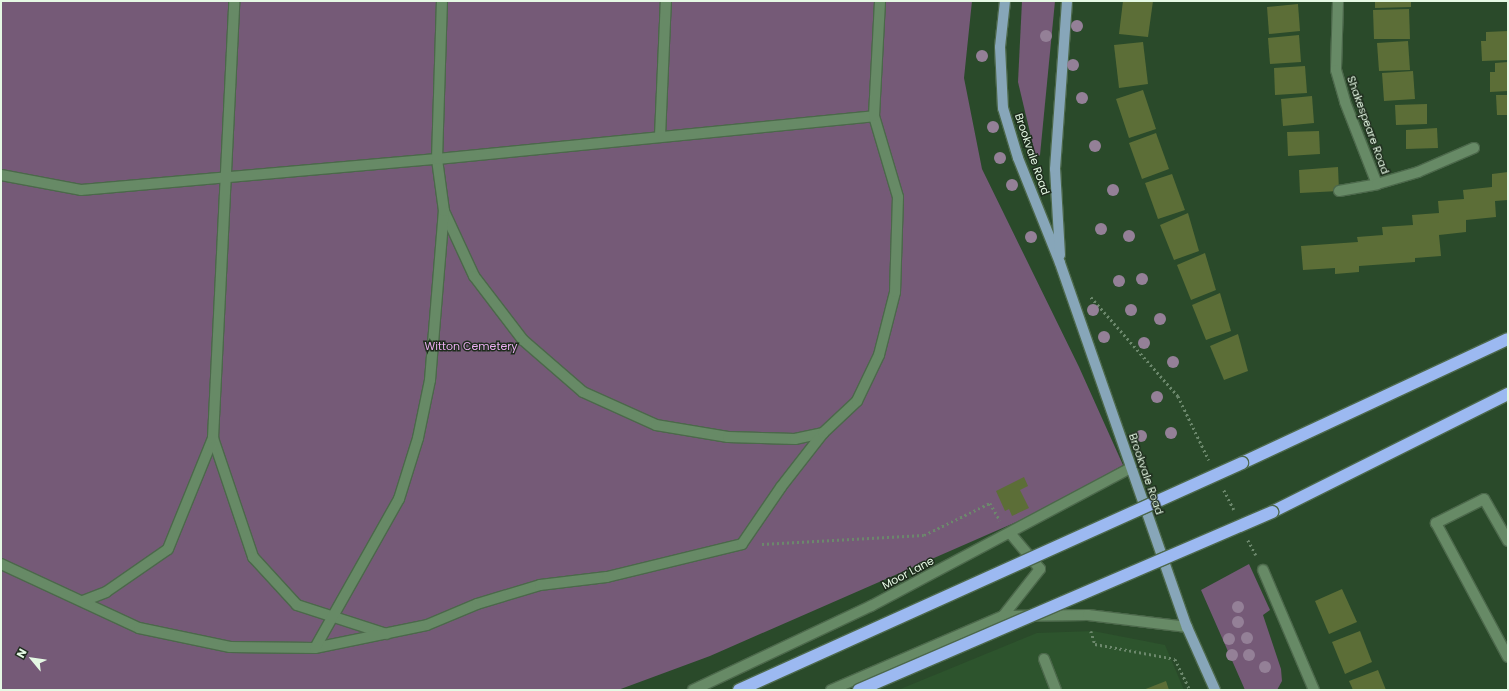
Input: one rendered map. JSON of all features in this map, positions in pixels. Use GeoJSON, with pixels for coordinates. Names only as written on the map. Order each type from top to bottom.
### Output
{"type":"FeatureCollection","features":[{"type":"Feature","properties":{"kind":"highway"},"geometry":{"type":"LineString","coordinates":[[739,690],[1242,463],[1508,339]]}},
{"type":"Feature","properties":{"kind":"highway"},"geometry":{"type":"LineString","coordinates":[[860,690],[1272,512],[1508,394]]}},
{"type":"Feature","properties":{"kind":"main road","name":"Brookvale Road"},"geometry":{"type":"LineString","coordinates":[[1005,1],[1000,46],[1003,108],[1018,158],[1060,263],[1187,627],[1215,690]]}},
{"type":"Feature","properties":{"kind":"main road","name":"Brookvale Road"},"geometry":{"type":"LineString","coordinates":[[1060,263],[1055,169],[1067,1]]}},
{"type":"Feature","properties":{"kind":"street"},"geometry":{"type":"LineString","coordinates":[[83,601],[106,592],[168,549],[213,438],[223,178],[234,1]]}},
{"type":"Feature","properties":{"kind":"street"},"geometry":{"type":"LineString","coordinates":[[315,648],[331,616],[371,553],[399,499],[418,438],[430,380],[444,211],[437,159],[442,1]]}},
{"type":"Feature","properties":{"kind":"street"},"geometry":{"type":"LineString","coordinates":[[660,136],[666,1]]}},
{"type":"Feature","properties":{"kind":"street"},"geometry":{"type":"LineString","coordinates":[[1,564],[139,628],[230,647],[315,648],[427,625],[477,604],[540,585],[607,577],[742,544],[781,487],[823,433],[857,401],[879,355],[895,292],[898,197],[874,116],[880,1]]}},
{"type":"Feature","properties":{"kind":"street","name":"Shakespeare Road"},"geometry":{"type":"LineString","coordinates":[[1338,1],[1336,70],[1345,102],[1377,184]]}},
{"type":"Feature","properties":{"kind":"street"},"geometry":{"type":"LineString","coordinates":[[1,175],[81,190],[437,159],[874,116]]}},
{"type":"Feature","properties":{"kind":"street","name":"Shakespeare Road"},"geometry":{"type":"LineString","coordinates":[[1340,191],[1377,184],[1418,172],[1474,148]]}},
{"type":"Feature","properties":{"kind":"street"},"geometry":{"type":"LineString","coordinates":[[444,211],[474,276],[522,340],[583,392],[656,425],[728,437],[795,439],[823,433]]}},
{"type":"Feature","properties":{"kind":"street"},"geometry":{"type":"LineString","coordinates":[[213,438],[253,557],[297,605],[388,634]]}},
{"type":"Feature","properties":{"kind":"street","name":"Moor Lane"},"geometry":{"type":"LineString","coordinates":[[693,690],[871,606],[1131,468]]}},
{"type":"Feature","properties":{"kind":"street"},"geometry":{"type":"LineString","coordinates":[[1508,541],[1484,499],[1436,523],[1508,657]]}},
{"type":"Feature","properties":{"kind":"street"},"geometry":{"type":"LineString","coordinates":[[1002,616],[1040,569],[1010,533]]}},
{"type":"Feature","properties":{"kind":"street"},"geometry":{"type":"LineString","coordinates":[[1263,570],[1314,690]]}},
{"type":"Feature","properties":{"kind":"street"},"geometry":{"type":"LineString","coordinates":[[830,690],[1002,616],[1088,615],[1187,627]]}},
{"type":"Feature","properties":{"kind":"street"},"geometry":{"type":"LineString","coordinates":[[1044,659],[1056,690]]}},
{"type":"Feature","properties":{"kind":"path"},"geometry":{"type":"LineString","coordinates":[[1086,292],[1178,396],[1212,466]]}},
{"type":"Feature","properties":{"kind":"path"},"geometry":{"type":"LineString","coordinates":[[1222,486],[1236,514]]}},
{"type":"Feature","properties":{"kind":"path"},"geometry":{"type":"LineString","coordinates":[[742,544],[924,535],[990,503],[1010,533]]}},
{"type":"Feature","properties":{"kind":"path"},"geometry":{"type":"LineString","coordinates":[[1246,535],[1263,570]]}},
{"type":"Feature","properties":{"kind":"path"},"geometry":{"type":"LineString","coordinates":[[1088,615],[1094,644],[1175,659],[1190,690]]}},
{"type":"Feature","properties":{"kind":"shaded area"},"geometry":{"type":"Polygon","coordinates":[[[1093,631],[1165,645],[1184,690],[898,690],[1037,633],[1093,631]]]}},
{"type":"Feature","properties":{"kind":"green space","name":"Witton Cemetery"},"geometry":{"type":"Polygon","coordinates":[[[1,1],[972,1],[964,78],[982,169],[1079,367],[1123,465],[1048,508],[710,656],[618,690],[1,690],[1,1]]]}},
{"type":"Feature","properties":{"kind":"green space"},"geometry":{"type":"Polygon","coordinates":[[[1022,1],[1055,1],[1040,155],[1036,158],[1018,82],[1022,1]]]}},
{"type":"Feature","properties":{"kind":"green space"},"geometry":{"type":"Polygon","coordinates":[[[1249,564],[1270,610],[1263,615],[1281,669],[1282,681],[1277,690],[1245,690],[1201,590],[1249,564]]]}},
{"type":"Feature","properties":{"kind":"building"},"geometry":{"type":"Polygon","coordinates":[[[1123,1],[1153,1],[1148,37],[1119,34],[1123,1]]]}},
{"type":"Feature","properties":{"kind":"building"},"geometry":{"type":"Polygon","coordinates":[[[1375,1],[1411,1],[1411,7],[1375,8],[1375,1]]]}},
{"type":"Feature","properties":{"kind":"building"},"geometry":{"type":"Polygon","coordinates":[[[1298,4],[1300,31],[1269,34],[1267,7],[1298,4]]]}},
{"type":"Feature","properties":{"kind":"building"},"geometry":{"type":"Polygon","coordinates":[[[1409,9],[1410,39],[1374,39],[1373,10],[1409,9]]]}},
{"type":"Feature","properties":{"kind":"building"},"geometry":{"type":"Polygon","coordinates":[[[1508,31],[1508,60],[1482,61],[1481,41],[1486,41],[1486,32],[1508,31]]]}},
{"type":"Feature","properties":{"kind":"building"},"geometry":{"type":"Polygon","coordinates":[[[1299,35],[1301,62],[1270,64],[1268,38],[1299,35]]]}},
{"type":"Feature","properties":{"kind":"building"},"geometry":{"type":"Polygon","coordinates":[[[1408,41],[1410,70],[1379,71],[1377,43],[1408,41]]]}},
{"type":"Feature","properties":{"kind":"building"},"geometry":{"type":"Polygon","coordinates":[[[1143,42],[1148,84],[1119,88],[1114,45],[1143,42]]]}},
{"type":"Feature","properties":{"kind":"building"},"geometry":{"type":"Polygon","coordinates":[[[1508,62],[1508,91],[1490,92],[1490,72],[1495,72],[1495,63],[1508,62]]]}},
{"type":"Feature","properties":{"kind":"building"},"geometry":{"type":"Polygon","coordinates":[[[1305,66],[1307,93],[1275,95],[1274,68],[1305,66]]]}},
{"type":"Feature","properties":{"kind":"building"},"geometry":{"type":"Polygon","coordinates":[[[1413,71],[1415,99],[1384,101],[1382,73],[1413,71]]]}},
{"type":"Feature","properties":{"kind":"building"},"geometry":{"type":"Polygon","coordinates":[[[1143,90],[1156,129],[1129,138],[1116,99],[1143,90]]]}},
{"type":"Feature","properties":{"kind":"building"},"geometry":{"type":"Polygon","coordinates":[[[1496,95],[1508,95],[1508,115],[1497,115],[1496,95]]]}},
{"type":"Feature","properties":{"kind":"building"},"geometry":{"type":"Polygon","coordinates":[[[1312,96],[1314,123],[1283,126],[1281,99],[1312,96]]]}},
{"type":"Feature","properties":{"kind":"building"},"geometry":{"type":"Polygon","coordinates":[[[1427,104],[1427,124],[1396,125],[1395,105],[1427,104]]]}},
{"type":"Feature","properties":{"kind":"building"},"geometry":{"type":"Polygon","coordinates":[[[1437,128],[1438,148],[1406,149],[1406,130],[1437,128]]]}},
{"type":"Feature","properties":{"kind":"building"},"geometry":{"type":"Polygon","coordinates":[[[1319,131],[1320,154],[1288,156],[1287,132],[1319,131]]]}},
{"type":"Feature","properties":{"kind":"building"},"geometry":{"type":"Polygon","coordinates":[[[1156,133],[1169,169],[1142,179],[1129,143],[1156,133]]]}},
{"type":"Feature","properties":{"kind":"building"},"geometry":{"type":"Polygon","coordinates":[[[1338,167],[1339,191],[1300,193],[1299,170],[1338,167]]]}},
{"type":"Feature","properties":{"kind":"building"},"geometry":{"type":"Polygon","coordinates":[[[1508,172],[1508,200],[1495,201],[1496,217],[1466,220],[1466,232],[1439,235],[1441,256],[1415,258],[1415,262],[1359,266],[1359,272],[1335,274],[1335,268],[1303,270],[1301,246],[1358,242],[1357,237],[1383,235],[1382,227],[1413,225],[1412,215],[1439,213],[1438,201],[1464,199],[1463,190],[1492,187],[1492,174],[1508,172]]]}},
{"type":"Feature","properties":{"kind":"building"},"geometry":{"type":"Polygon","coordinates":[[[1172,174],[1185,210],[1158,219],[1145,183],[1172,174]]]}},
{"type":"Feature","properties":{"kind":"building"},"geometry":{"type":"Polygon","coordinates":[[[1188,213],[1199,251],[1174,260],[1160,225],[1188,213]]]}},
{"type":"Feature","properties":{"kind":"building"},"geometry":{"type":"Polygon","coordinates":[[[1205,253],[1216,290],[1191,300],[1177,265],[1205,253]]]}},
{"type":"Feature","properties":{"kind":"building"},"geometry":{"type":"Polygon","coordinates":[[[1220,293],[1231,331],[1206,340],[1192,305],[1220,293]]]}},
{"type":"Feature","properties":{"kind":"building"},"geometry":{"type":"Polygon","coordinates":[[[1238,334],[1248,371],[1224,380],[1210,346],[1238,334]]]}},
{"type":"Feature","properties":{"kind":"building"},"geometry":{"type":"Polygon","coordinates":[[[1024,477],[1028,486],[1020,490],[1029,508],[1012,516],[1009,509],[1005,511],[996,491],[1024,477]]]}},
{"type":"Feature","properties":{"kind":"building"},"geometry":{"type":"Polygon","coordinates":[[[1342,589],[1357,622],[1329,634],[1315,601],[1342,589]]]}},
{"type":"Feature","properties":{"kind":"building"},"geometry":{"type":"Polygon","coordinates":[[[1360,631],[1372,662],[1345,674],[1332,642],[1360,631]]]}},
{"type":"Feature","properties":{"kind":"building"},"geometry":{"type":"Polygon","coordinates":[[[1378,670],[1386,690],[1353,690],[1349,681],[1378,670]]]}},
{"type":"Feature","properties":{"kind":"building"},"geometry":{"type":"Polygon","coordinates":[[[1166,681],[1169,690],[1143,690],[1166,681]]]}}]}
